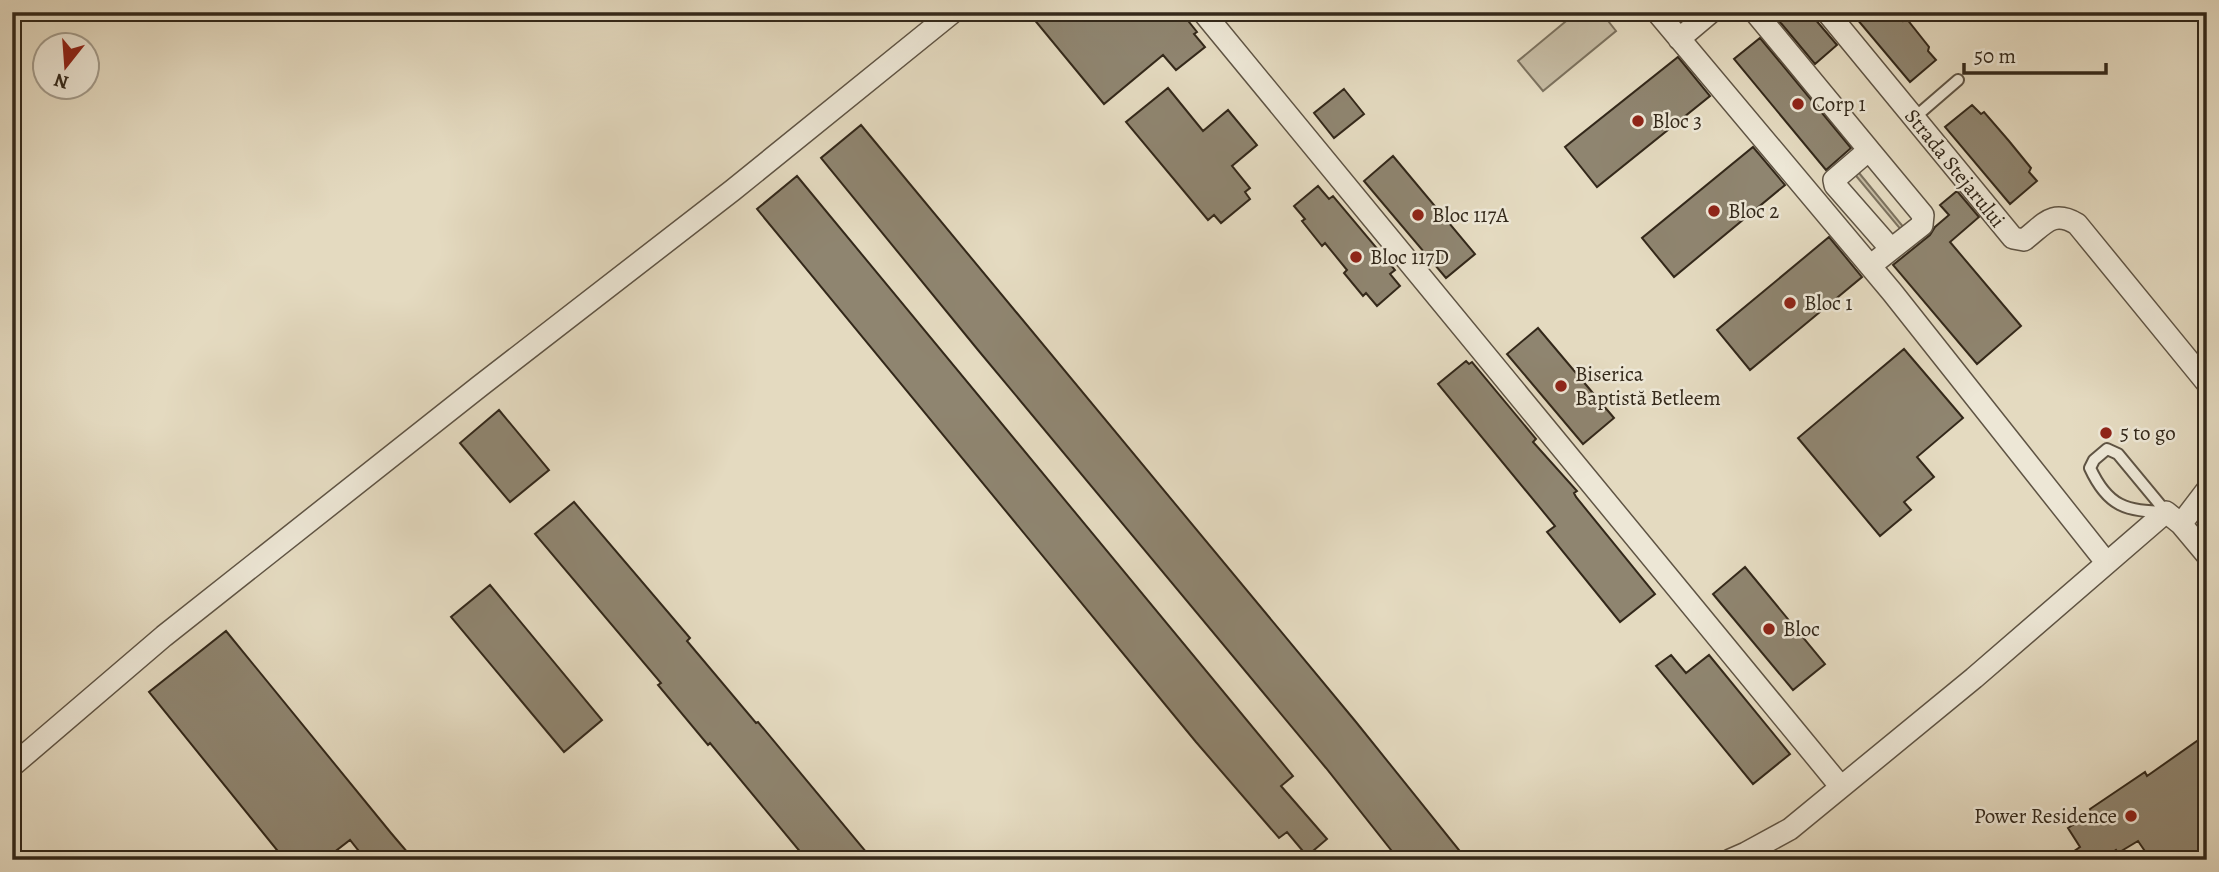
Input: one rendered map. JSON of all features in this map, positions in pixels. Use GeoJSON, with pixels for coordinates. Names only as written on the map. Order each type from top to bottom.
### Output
{"type":"FeatureCollection","features":[{"type":"Feature","properties":{"kind":"street"},"geometry":{"type":"LineString","coordinates":[[12,765],[164,636],[733,190],[953,12]]}},
{"type":"Feature","properties":{"kind":"street"},"geometry":{"type":"LineString","coordinates":[[1203,12],[1841,786]]}},
{"type":"Feature","properties":{"kind":"street"},"geometry":{"type":"LineString","coordinates":[[1657,12],[1870,266],[2106,562]]}},
{"type":"Feature","properties":{"kind":"street"},"geometry":{"type":"LineString","coordinates":[[1679,40],[1711,12]]}},
{"type":"Feature","properties":{"kind":"street"},"geometry":{"type":"LineString","coordinates":[[1755,12],[1923,215],[1922,225],[1870,266]]}},
{"type":"Feature","properties":{"kind":"street","name":"Strada Stejarului"},"geometry":{"type":"LineString","coordinates":[[1827,12],[2013,238],[2024,240],[2055,216],[2077,224],[2207,383]]}},
{"type":"Feature","properties":{"kind":"street"},"geometry":{"type":"LineString","coordinates":[[1869,150],[1834,180],[1835,185],[1891,249]]}},
{"type":"Feature","properties":{"kind":"street"},"geometry":{"type":"LineString","coordinates":[[1730,860],[1790,829],[1974,678],[2106,562],[2173,518],[2207,490]]}},
{"type":"Feature","properties":{"kind":"street"},"geometry":{"type":"LineString","coordinates":[[2173,518],[2207,555]]}},
{"type":"Feature","properties":{"kind":"lane"},"geometry":{"type":"LineString","coordinates":[[1914,118],[1958,80]]}},
{"type":"Feature","properties":{"kind":"lane"},"geometry":{"type":"LineString","coordinates":[[2107,449],[2118,454],[2173,518],[2136,512],[2114,501],[2090,468],[2094,460],[2107,449]]}},
{"type":"Feature","properties":{"kind":"shaded area"},"geometry":{"type":"Polygon","coordinates":[[[1577,12],[1601,12],[1616,31],[1543,91],[1518,61],[1577,12]]]}},
{"type":"Feature","properties":{"kind":"shaded area"},"geometry":{"type":"Polygon","coordinates":[[[1855,168],[1905,229],[1902,231],[1852,171],[1855,168]]]}},
{"type":"Feature","properties":{"kind":"building"},"geometry":{"type":"Polygon","coordinates":[[[1028,12],[1181,12],[1205,47],[1176,70],[1163,55],[1104,104],[1028,12]]]}},
{"type":"Feature","properties":{"kind":"building"},"geometry":{"type":"Polygon","coordinates":[[[1791,12],[1809,12],[1837,45],[1815,64],[1780,22],[1791,12]]]}},
{"type":"Feature","properties":{"kind":"building"},"geometry":{"type":"Polygon","coordinates":[[[1851,12],[1896,12],[1903,21],[1906,18],[1936,60],[1910,82],[1851,12]]]}},
{"type":"Feature","properties":{"kind":"building","name":"Corp 1"},"geometry":{"type":"Polygon","coordinates":[[[1760,38],[1851,148],[1826,170],[1734,59],[1760,38]]]}},
{"type":"Feature","properties":{"kind":"building","name":"Bloc 3"},"geometry":{"type":"Polygon","coordinates":[[[1678,57],[1710,96],[1597,187],[1565,147],[1678,57]]]}},
{"type":"Feature","properties":{"kind":"building"},"geometry":{"type":"Polygon","coordinates":[[[1168,88],[1203,131],[1228,110],[1257,145],[1232,166],[1250,188],[1245,192],[1250,199],[1221,223],[1214,215],[1208,220],[1126,122],[1168,88]]]}},
{"type":"Feature","properties":{"kind":"building"},"geometry":{"type":"Polygon","coordinates":[[[1344,89],[1364,114],[1334,138],[1314,113],[1344,89]]]}},
{"type":"Feature","properties":{"kind":"building"},"geometry":{"type":"Polygon","coordinates":[[[1972,105],[1981,114],[1984,112],[2009,141],[2031,168],[2029,172],[2037,181],[2010,204],[1945,127],[1972,105]]]}},
{"type":"Feature","properties":{"kind":"building"},"geometry":{"type":"Polygon","coordinates":[[[861,125],[1356,722],[1467,860],[1399,860],[1326,768],[978,350],[821,158],[861,125]]]}},
{"type":"Feature","properties":{"kind":"building","name":"Bloc 2"},"geometry":{"type":"Polygon","coordinates":[[[1753,147],[1785,185],[1674,277],[1642,238],[1753,147]]]}},
{"type":"Feature","properties":{"kind":"building","name":"Bloc 117A"},"geometry":{"type":"Polygon","coordinates":[[[1393,156],[1475,254],[1446,278],[1364,181],[1393,156]]]}},
{"type":"Feature","properties":{"kind":"building"},"geometry":{"type":"Polygon","coordinates":[[[797,176],[1293,776],[1281,786],[1327,839],[1307,856],[1287,832],[1279,838],[1196,742],[757,209],[797,176]]]}},
{"type":"Feature","properties":{"kind":"building","name":"Bloc 117D"},"geometry":{"type":"Polygon","coordinates":[[[1318,186],[1329,199],[1333,196],[1395,270],[1390,274],[1400,286],[1377,306],[1366,293],[1363,296],[1344,273],[1347,270],[1325,243],[1322,246],[1294,206],[1318,186]]]}},
{"type":"Feature","properties":{"kind":"building"},"geometry":{"type":"Polygon","coordinates":[[[1957,191],[1979,217],[1950,242],[2021,326],[1977,364],[1893,265],[1930,235],[1949,215],[1940,205],[1957,191]]]}},
{"type":"Feature","properties":{"kind":"building","name":"Bloc 1"},"geometry":{"type":"Polygon","coordinates":[[[1829,237],[1862,277],[1750,370],[1717,330],[1829,237]]]}},
{"type":"Feature","properties":{"kind":"building","name":"Biserica Baptistă Betleem"},"geometry":{"type":"Polygon","coordinates":[[[1538,328],[1614,418],[1583,444],[1507,354],[1538,328]]]}},
{"type":"Feature","properties":{"kind":"building"},"geometry":{"type":"Polygon","coordinates":[[[1904,349],[1963,418],[1917,457],[1934,477],[1904,502],[1911,510],[1880,536],[1798,438],[1904,349]]]}},
{"type":"Feature","properties":{"kind":"building"},"geometry":{"type":"Polygon","coordinates":[[[1466,361],[1469,364],[1472,362],[1536,439],[1533,442],[1577,491],[1574,493],[1576,497],[1655,594],[1620,622],[1547,532],[1555,526],[1438,384],[1466,361]]]}},
{"type":"Feature","properties":{"kind":"building"},"geometry":{"type":"Polygon","coordinates":[[[499,410],[549,470],[510,502],[460,443],[499,410]]]}},
{"type":"Feature","properties":{"kind":"building"},"geometry":{"type":"Polygon","coordinates":[[[574,502],[690,638],[687,641],[867,853],[858,860],[807,860],[710,743],[708,745],[658,685],[661,683],[535,534],[574,502]]]}},
{"type":"Feature","properties":{"kind":"building","name":"Bloc"},"geometry":{"type":"Polygon","coordinates":[[[1745,567],[1825,664],[1793,690],[1713,594],[1745,567]]]}},
{"type":"Feature","properties":{"kind":"building"},"geometry":{"type":"Polygon","coordinates":[[[490,585],[602,720],[564,752],[451,617],[490,585]]]}},
{"type":"Feature","properties":{"kind":"building"},"geometry":{"type":"Polygon","coordinates":[[[226,631],[414,860],[366,860],[350,840],[324,860],[285,860],[149,692],[226,631]]]}},
{"type":"Feature","properties":{"kind":"building"},"geometry":{"type":"Polygon","coordinates":[[[1671,655],[1686,673],[1709,655],[1790,754],[1753,784],[1656,666],[1671,655]]]}},
{"type":"Feature","properties":{"kind":"building"},"geometry":{"type":"Polygon","coordinates":[[[2207,734],[2207,860],[2151,860],[2138,841],[2101,860],[2061,860],[2080,847],[2068,828],[2092,813],[2090,809],[2145,772],[2147,776],[2207,734]]]}},
{"type":"Feature","properties":{"kind":"place","name":"Corp 1"},"geometry":{"type":"Point","coordinates":[1798,104]}},
{"type":"Feature","properties":{"kind":"place","name":"Bloc 3"},"geometry":{"type":"Point","coordinates":[1638,121]}},
{"type":"Feature","properties":{"kind":"place","name":"Bloc 2"},"geometry":{"type":"Point","coordinates":[1714,211]}},
{"type":"Feature","properties":{"kind":"place","name":"Bloc 117A"},"geometry":{"type":"Point","coordinates":[1418,215]}},
{"type":"Feature","properties":{"kind":"place","name":"Bloc 117D"},"geometry":{"type":"Point","coordinates":[1356,257]}},
{"type":"Feature","properties":{"kind":"place","name":"Bloc 1"},"geometry":{"type":"Point","coordinates":[1790,303]}},
{"type":"Feature","properties":{"kind":"place","name":"Biserica Baptistă Betleem"},"geometry":{"type":"Point","coordinates":[1561,386]}},
{"type":"Feature","properties":{"kind":"place","name":"5 to go"},"geometry":{"type":"Point","coordinates":[2106,433]}},
{"type":"Feature","properties":{"kind":"place","name":"Bloc"},"geometry":{"type":"Point","coordinates":[1769,629]}},
{"type":"Feature","properties":{"kind":"place","name":"Power Residence"},"geometry":{"type":"Point","coordinates":[2131,816]}}]}
